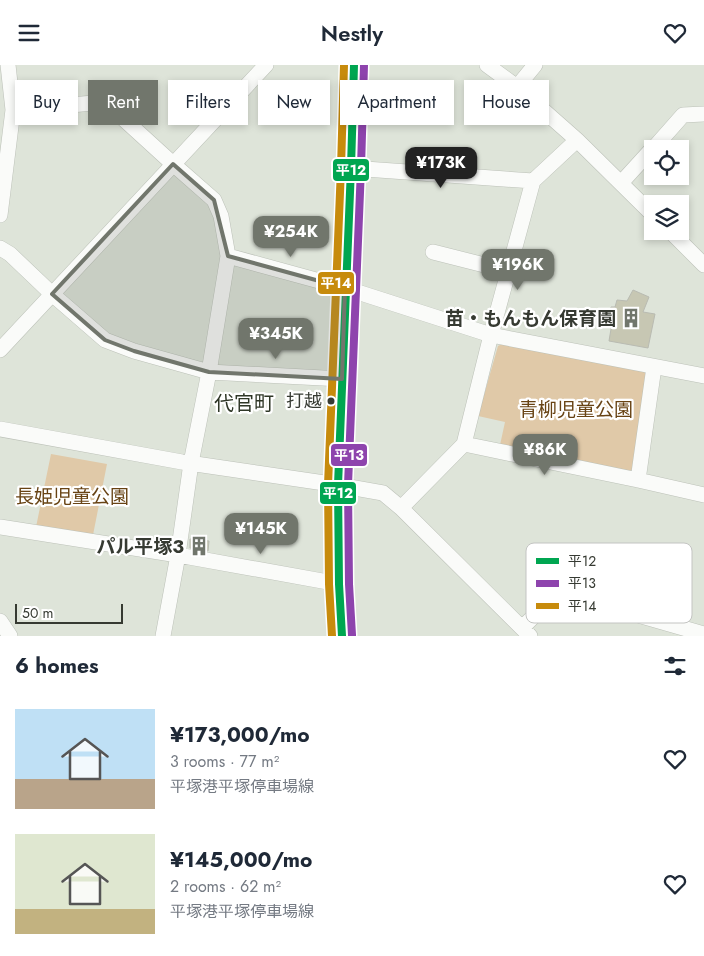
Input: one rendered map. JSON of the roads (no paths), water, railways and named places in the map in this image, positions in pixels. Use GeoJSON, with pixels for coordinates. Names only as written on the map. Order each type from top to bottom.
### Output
{"type":"FeatureCollection","features":[{"type":"Feature","properties":{"kind":"main road"},"geometry":{"type":"LineString","coordinates":[[342,636],[339,584],[338,485],[354,65]]}},
{"type":"Feature","properties":{"kind":"street"},"geometry":{"type":"LineString","coordinates":[[0,215],[13,110],[8,65]]}},
{"type":"Feature","properties":{"kind":"street"},"geometry":{"type":"LineString","coordinates":[[0,350],[266,65]]}},
{"type":"Feature","properties":{"kind":"street"},"geometry":{"type":"LineString","coordinates":[[487,65],[508,80]]}},
{"type":"Feature","properties":{"kind":"street"},"geometry":{"type":"LineString","coordinates":[[523,80],[535,65]]}},
{"type":"Feature","properties":{"kind":"street"},"geometry":{"type":"LineString","coordinates":[[13,110],[105,102],[214,200],[221,216],[228,256],[209,371],[191,463],[178,555],[163,636]]}},
{"type":"Feature","properties":{"kind":"street"},"geometry":{"type":"LineString","coordinates":[[661,140],[683,115],[704,114]]}},
{"type":"Feature","properties":{"kind":"street"},"geometry":{"type":"LineString","coordinates":[[549,115],[644,206]]}},
{"type":"Feature","properties":{"kind":"street"},"geometry":{"type":"LineString","coordinates":[[401,508],[464,444],[491,335],[533,181],[577,140]]}},
{"type":"Feature","properties":{"kind":"street"},"geometry":{"type":"LineString","coordinates":[[621,183],[644,159]]}},
{"type":"Feature","properties":{"kind":"street"},"geometry":{"type":"LineString","coordinates":[[351,168],[533,181]]}},
{"type":"Feature","properties":{"kind":"street"},"geometry":{"type":"LineString","coordinates":[[679,240],[704,265]]}},
{"type":"Feature","properties":{"kind":"street"},"geometry":{"type":"LineString","coordinates":[[0,248],[10,254],[105,340],[134,351],[209,371],[342,379]]}},
{"type":"Feature","properties":{"kind":"street"},"geometry":{"type":"LineString","coordinates":[[433,252],[508,271]]}},
{"type":"Feature","properties":{"kind":"street"},"geometry":{"type":"LineString","coordinates":[[228,256],[345,288],[491,335],[704,376]]}},
{"type":"Feature","properties":{"kind":"street"},"geometry":{"type":"LineString","coordinates":[[638,479],[654,367]]}},
{"type":"Feature","properties":{"kind":"street"},"geometry":{"type":"LineString","coordinates":[[0,429],[191,463],[383,493],[401,508],[526,632]]}},
{"type":"Feature","properties":{"kind":"street"},"geometry":{"type":"LineString","coordinates":[[464,444],[638,479],[704,495]]}},
{"type":"Feature","properties":{"kind":"street"},"geometry":{"type":"LineString","coordinates":[[0,527],[178,555],[339,584]]}},
{"type":"Feature","properties":{"kind":"street"},"geometry":{"type":"LineString","coordinates":[[0,621],[10,636]]}},
{"type":"Feature","properties":{"kind":"street"},"geometry":{"type":"LineString","coordinates":[[666,623],[704,634]]}},
{"type":"Feature","properties":{"kind":"place","name":"苗・もんもん保育園"},"geometry":{"type":"Point","coordinates":[631,318]}},
{"type":"Feature","properties":{"kind":"place","name":"打越"},"geometry":{"type":"Point","coordinates":[331,401]}},
{"type":"Feature","properties":{"kind":"place","name":"パル平塚3"},"geometry":{"type":"Point","coordinates":[199,546]}},
{"type":"Feature","properties":{"kind":"district","name":"代官町"},"geometry":{"type":"Point","coordinates":[244,403]}},
{"type":"Feature","properties":{"kind":"park label","name":"青柳児童公園"},"geometry":{"type":"Point","coordinates":[576,409]}},
{"type":"Feature","properties":{"kind":"park label","name":"長姫児童公園"},"geometry":{"type":"Point","coordinates":[72,496]}}]}
